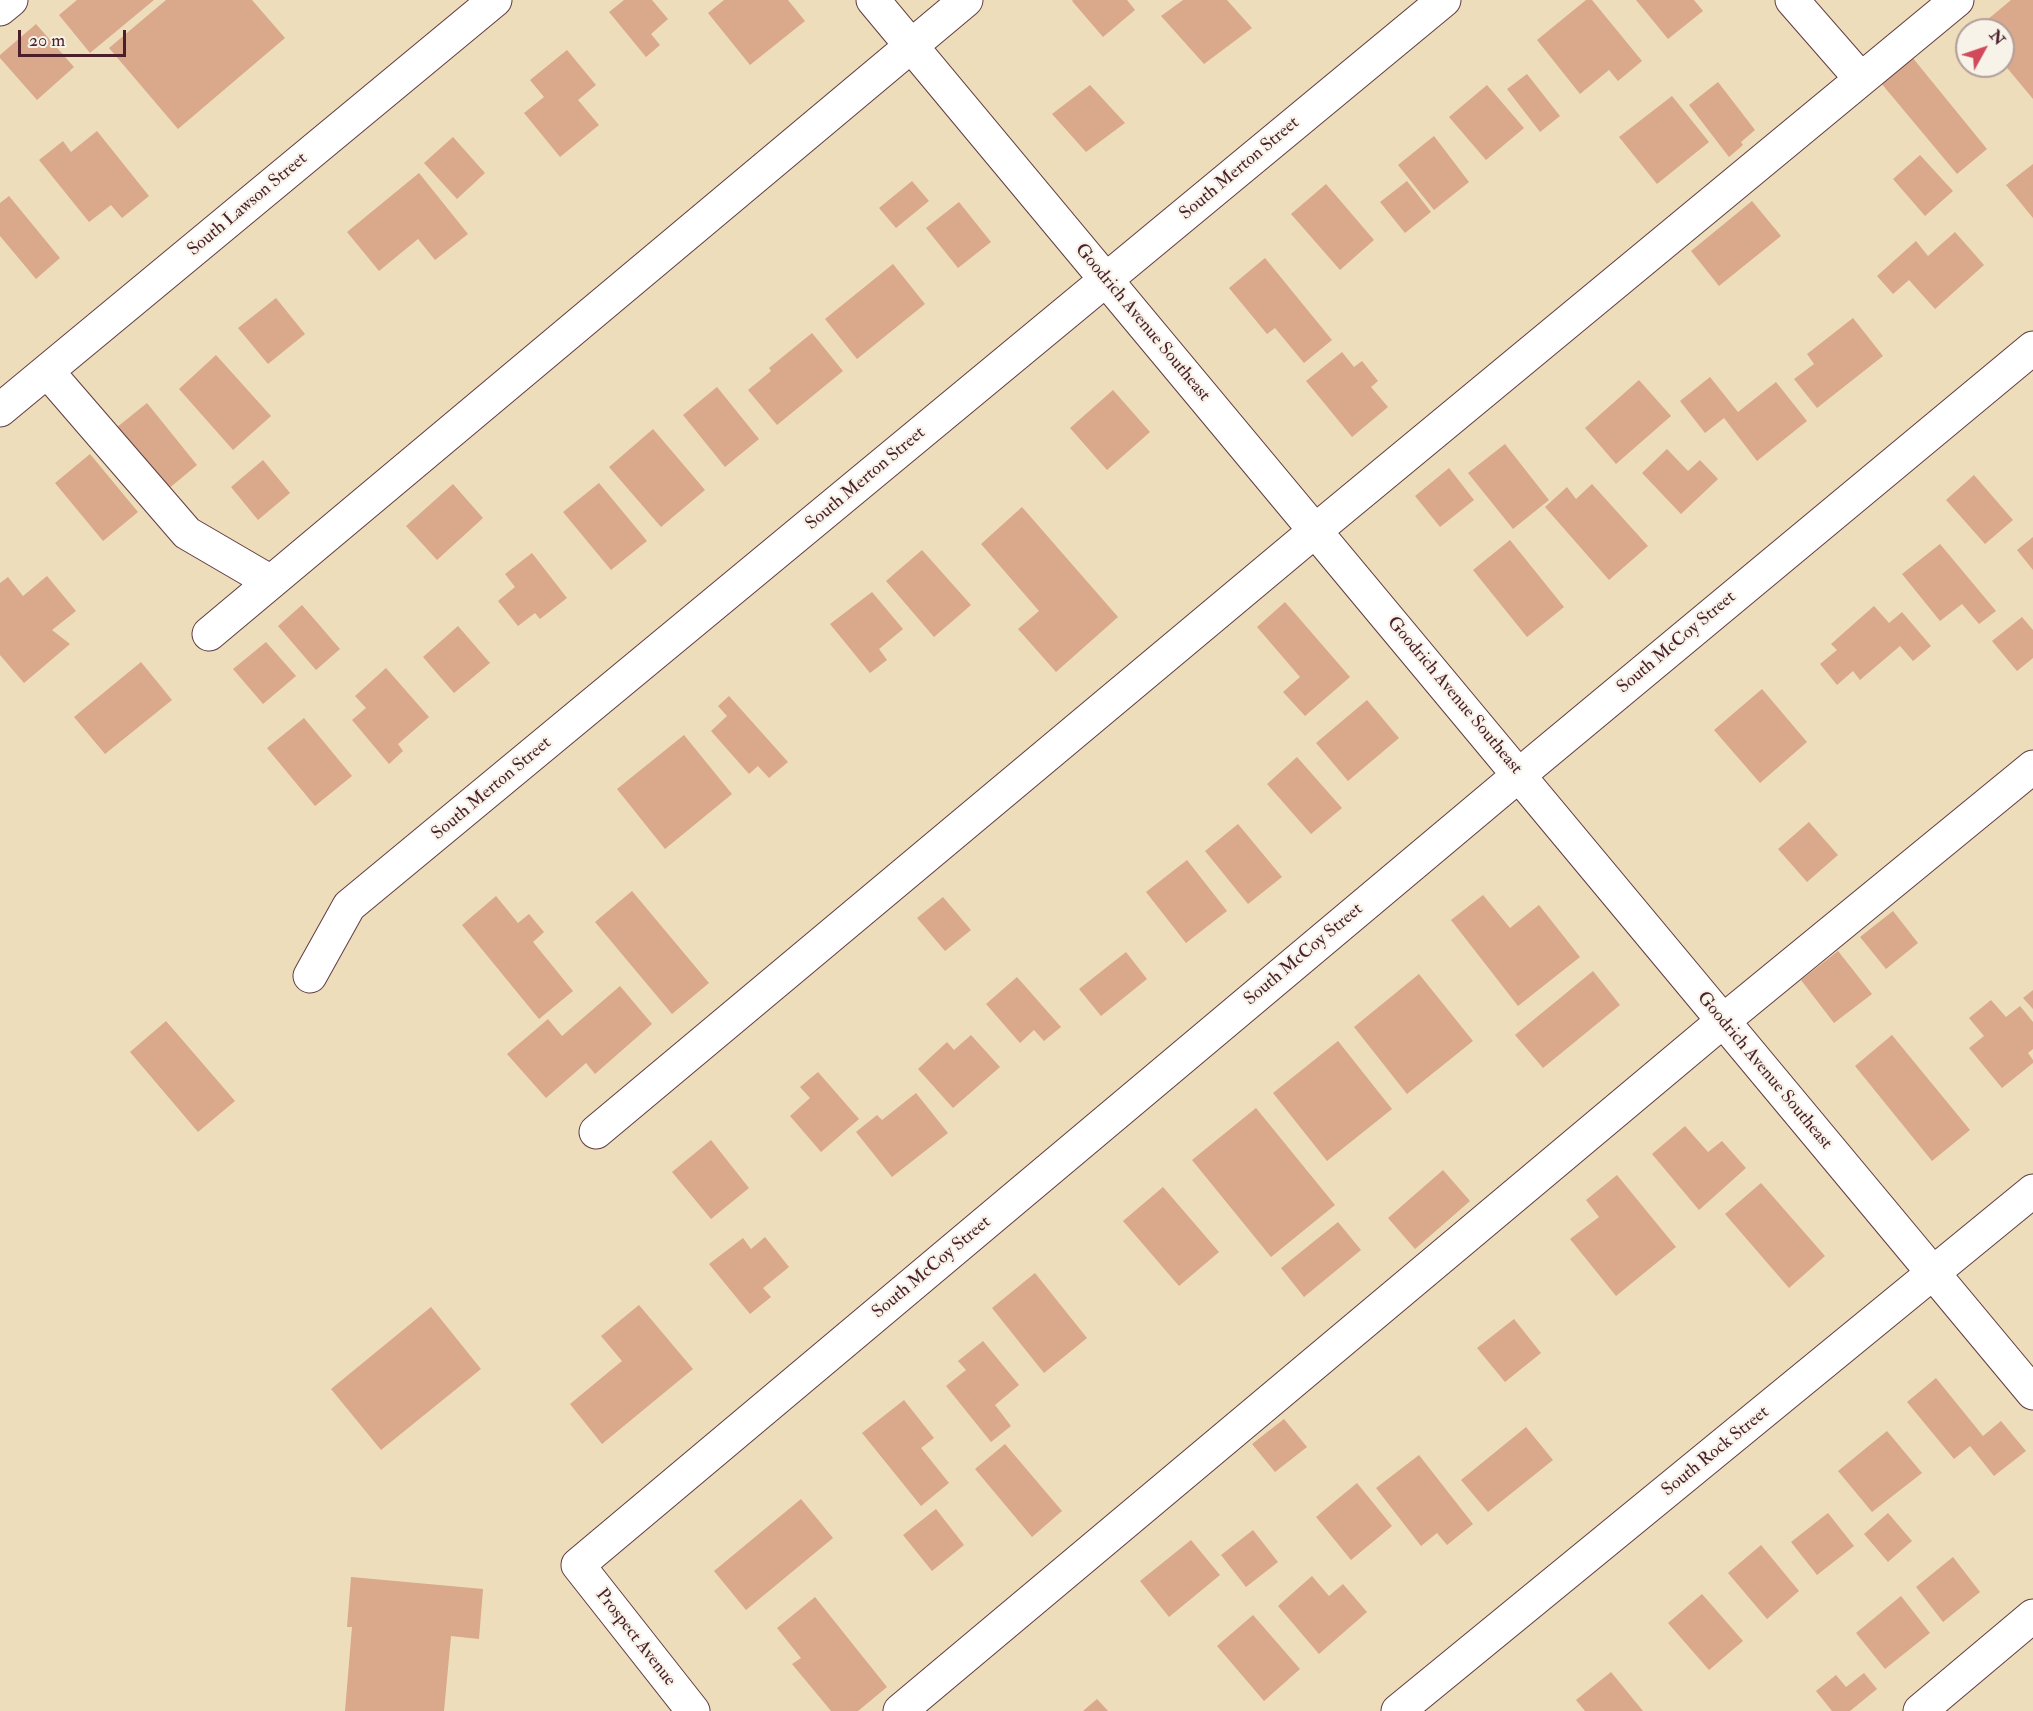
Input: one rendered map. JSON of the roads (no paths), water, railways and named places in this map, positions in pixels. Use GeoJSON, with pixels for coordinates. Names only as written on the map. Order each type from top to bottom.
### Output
{"type":"FeatureCollection","features":[{"type":"Feature","properties":{"kind":"street"},"geometry":{"type":"LineString","coordinates":[[0,9],[11,0]]}},
{"type":"Feature","properties":{"kind":"street","name":"South Lawson Street"},"geometry":{"type":"LineString","coordinates":[[0,410],[495,0]]}},
{"type":"Feature","properties":{"kind":"street","name":"Goodrich Avenue Southeast"},"geometry":{"type":"LineString","coordinates":[[873,0],[2033,1393]]}},
{"type":"Feature","properties":{"kind":"street"},"geometry":{"type":"LineString","coordinates":[[208,634],[966,0]]}},
{"type":"Feature","properties":{"kind":"street","name":"South Merton Street"},"geometry":{"type":"LineString","coordinates":[[310,976],[349,906],[1444,0]]}},
{"type":"Feature","properties":{"kind":"street"},"geometry":{"type":"LineString","coordinates":[[1792,0],[1861,80]]}},
{"type":"Feature","properties":{"kind":"street"},"geometry":{"type":"LineString","coordinates":[[596,1132],[1316,530],[1957,0]]}},
{"type":"Feature","properties":{"kind":"street","name":"South McCoy Street"},"geometry":{"type":"LineString","coordinates":[[578,1565],[1519,775],[2033,348]]}},
{"type":"Feature","properties":{"kind":"street"},"geometry":{"type":"LineString","coordinates":[[47,371],[187,533],[271,582]]}},
{"type":"Feature","properties":{"kind":"street"},"geometry":{"type":"LineString","coordinates":[[900,1711],[1723,1021],[2033,767]]}},
{"type":"Feature","properties":{"kind":"street","name":"South Rock Street"},"geometry":{"type":"LineString","coordinates":[[1398,1711],[2033,1191]]}},
{"type":"Feature","properties":{"kind":"street","name":"Prospect Avenue"},"geometry":{"type":"LineString","coordinates":[[578,1565],[693,1711]]}},
{"type":"Feature","properties":{"kind":"street"},"geometry":{"type":"LineString","coordinates":[[1920,1711],[2033,1616]]}}]}
